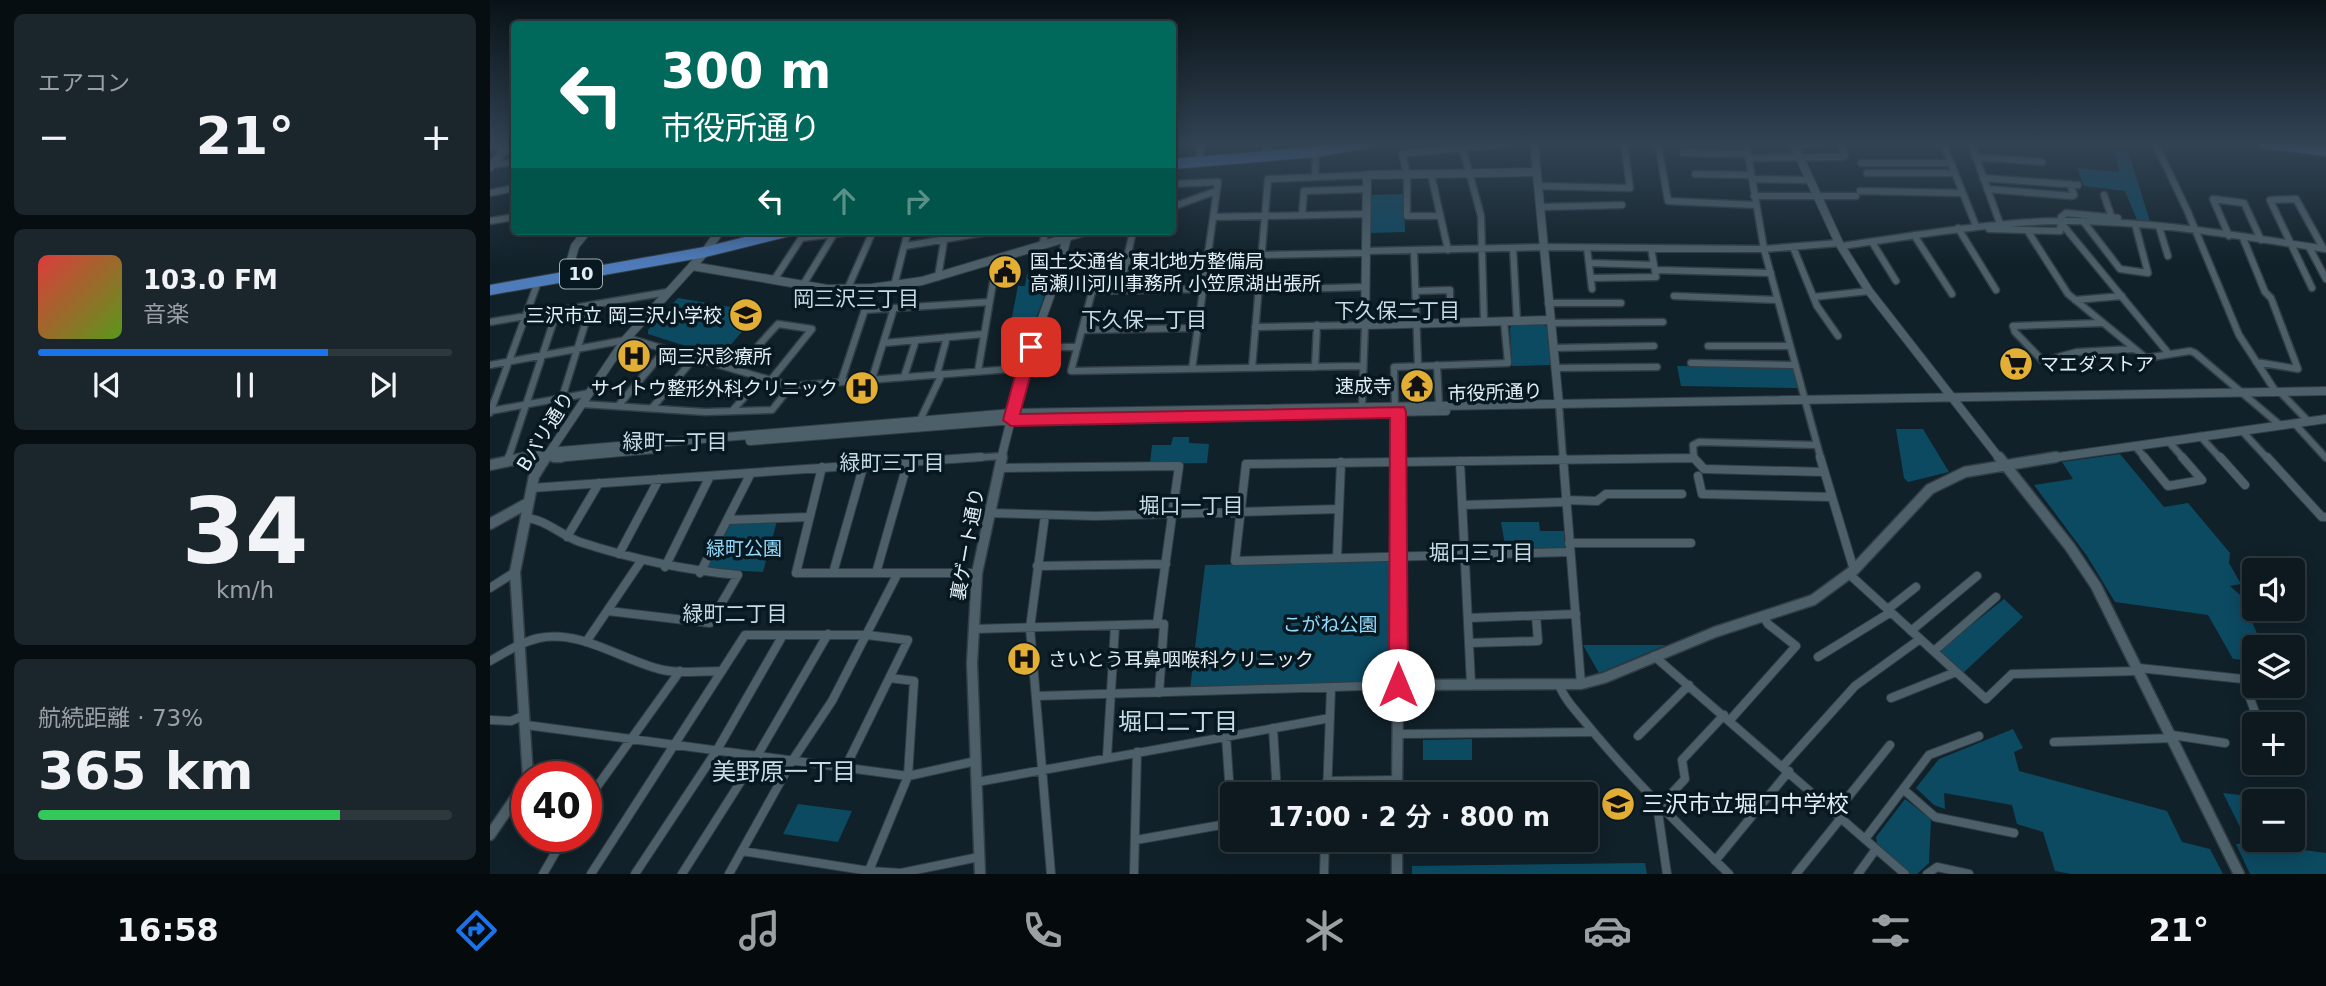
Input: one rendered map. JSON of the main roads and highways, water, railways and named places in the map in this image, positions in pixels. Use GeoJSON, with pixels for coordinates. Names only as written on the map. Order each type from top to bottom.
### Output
{"type":"FeatureCollection","features":[{"type":"Feature","properties":{"kind":"main road","name":"10"},"geometry":{"type":"LineString","coordinates":[[490,290],[705,252],[774,235]]}},
{"type":"Feature","properties":{"kind":"place","name":"国土交通省 東北地方整備局 高瀬川河川事務所 小笠原湖出張所"},"geometry":{"type":"Point","coordinates":[1005,272]}},
{"type":"Feature","properties":{"kind":"place","name":"三沢市立 岡三沢小学校"},"geometry":{"type":"Point","coordinates":[746,315]}},
{"type":"Feature","properties":{"kind":"place","name":"岡三沢診療所"},"geometry":{"type":"Point","coordinates":[634,356]}},
{"type":"Feature","properties":{"kind":"place","name":"マエダストア"},"geometry":{"type":"Point","coordinates":[2016,364]}},
{"type":"Feature","properties":{"kind":"place","name":"速成寺"},"geometry":{"type":"Point","coordinates":[1417,386]}},
{"type":"Feature","properties":{"kind":"place","name":"サイトウ整形外科クリニック"},"geometry":{"type":"Point","coordinates":[862,388]}},
{"type":"Feature","properties":{"kind":"place","name":"さいとう耳鼻咽喉科クリニック"},"geometry":{"type":"Point","coordinates":[1024,659]}},
{"type":"Feature","properties":{"kind":"place","name":"三沢市立堀口中学校"},"geometry":{"type":"Point","coordinates":[1618,804]}},
{"type":"Feature","properties":{"kind":"district","name":"岡三沢三丁目"},"geometry":{"type":"Point","coordinates":[856,299]}},
{"type":"Feature","properties":{"kind":"district","name":"下久保二丁目"},"geometry":{"type":"Point","coordinates":[1397,311]}},
{"type":"Feature","properties":{"kind":"district","name":"下久保一丁目"},"geometry":{"type":"Point","coordinates":[1144,320]}},
{"type":"Feature","properties":{"kind":"district","name":"緑町一丁目"},"geometry":{"type":"Point","coordinates":[675,442]}},
{"type":"Feature","properties":{"kind":"district","name":"緑町三丁目"},"geometry":{"type":"Point","coordinates":[892,463]}},
{"type":"Feature","properties":{"kind":"district","name":"堀口一丁目"},"geometry":{"type":"Point","coordinates":[1191,506]}},
{"type":"Feature","properties":{"kind":"district","name":"堀口三丁目"},"geometry":{"type":"Point","coordinates":[1481,553]}},
{"type":"Feature","properties":{"kind":"district","name":"緑町二丁目"},"geometry":{"type":"Point","coordinates":[735,614]}},
{"type":"Feature","properties":{"kind":"district","name":"堀口二丁目"},"geometry":{"type":"Point","coordinates":[1178,722]}},
{"type":"Feature","properties":{"kind":"district","name":"美野原一丁目"},"geometry":{"type":"Point","coordinates":[784,772]}},
{"type":"Feature","properties":{"kind":"park label","name":"緑町公園"},"geometry":{"type":"Point","coordinates":[744,548]}},
{"type":"Feature","properties":{"kind":"park label","name":"こがね公園"},"geometry":{"type":"Point","coordinates":[1330,624]}}]}
